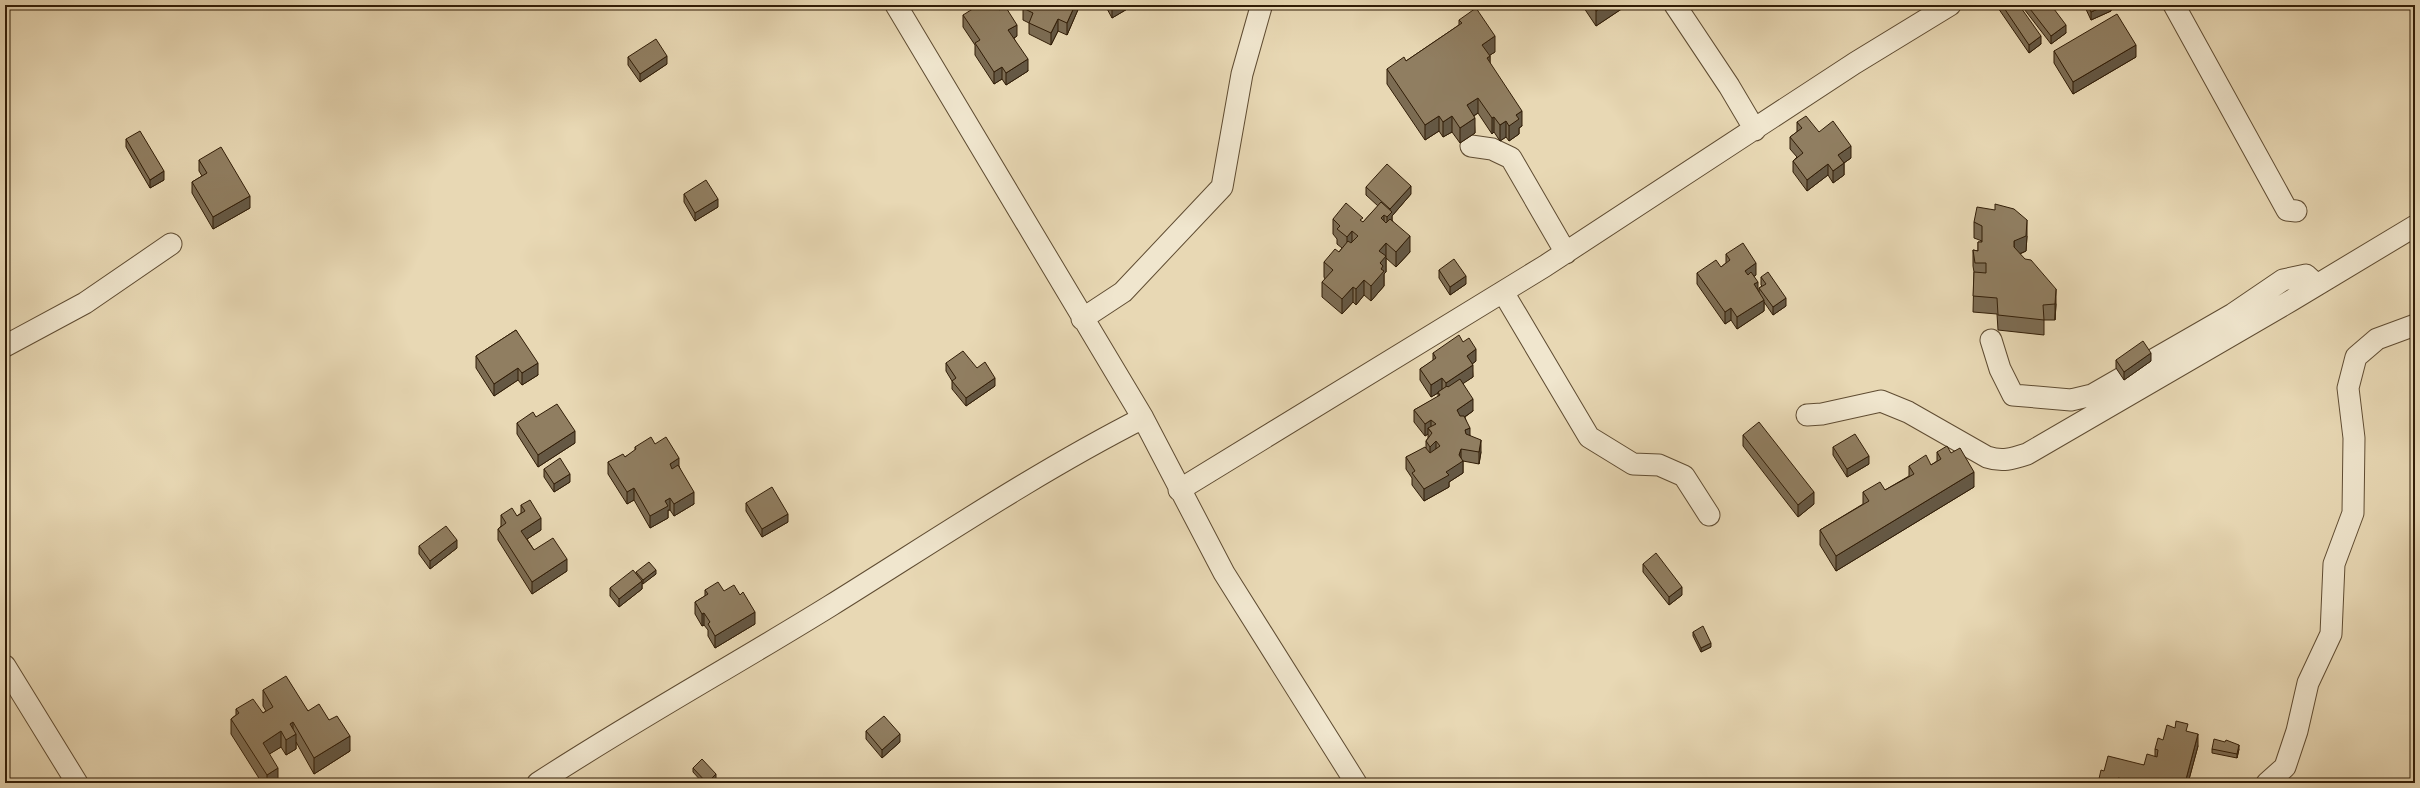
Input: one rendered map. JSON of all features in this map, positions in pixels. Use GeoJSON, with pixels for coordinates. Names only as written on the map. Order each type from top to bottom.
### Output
{"type":"FeatureCollection","features":[{"type":"Feature","properties":{"kind":"street"},"geometry":{"type":"LineString","coordinates":[[1675,5],[1729,86],[1755,130]]}},
{"type":"Feature","properties":{"kind":"street"},"geometry":{"type":"LineString","coordinates":[[1179,490],[1566,253],[1855,63],[1950,5]]}},
{"type":"Feature","properties":{"kind":"street"},"geometry":{"type":"LineString","coordinates":[[2174,5],[2287,210],[2296,211]]}},
{"type":"Feature","properties":{"kind":"street"},"geometry":{"type":"LineString","coordinates":[[899,6],[1082,319],[1143,418],[1179,490],[1224,573],[1356,783]]}},
{"type":"Feature","properties":{"kind":"street"},"geometry":{"type":"LineString","coordinates":[[1082,319],[1123,292],[1222,187],[1242,74],[1261,7]]}},
{"type":"Feature","properties":{"kind":"street"},"geometry":{"type":"LineString","coordinates":[[1471,146],[1492,149],[1511,158],[1566,253]]}},
{"type":"Feature","properties":{"kind":"street"},"geometry":{"type":"LineString","coordinates":[[1807,415],[1822,414],[1881,401],[1908,412],[1988,457],[2007,460],[2027,454],[2317,285],[2415,226]]}},
{"type":"Feature","properties":{"kind":"street"},"geometry":{"type":"LineString","coordinates":[[5,346],[85,303],[171,244]]}},
{"type":"Feature","properties":{"kind":"street"},"geometry":{"type":"LineString","coordinates":[[1991,340],[2000,369],[2013,395],[2070,400],[2092,395],[2176,348],[2233,314],[2283,280],[2306,274],[2317,285]]}},
{"type":"Feature","properties":{"kind":"street"},"geometry":{"type":"LineString","coordinates":[[1503,292],[1588,436],[1633,464],[1659,465],[1684,476],[1709,515]]}},
{"type":"Feature","properties":{"kind":"street"},"geometry":{"type":"LineString","coordinates":[[2267,783],[2285,767],[2297,731],[2308,683],[2331,634],[2334,564],[2353,513],[2354,438],[2348,388],[2356,357],[2377,338],[2415,325]]}},
{"type":"Feature","properties":{"kind":"street"},"geometry":{"type":"LineString","coordinates":[[538,783],[633,723],[828,608],[1084,448],[1143,418]]}},
{"type":"Feature","properties":{"kind":"street"},"geometry":{"type":"LineString","coordinates":[[5,666],[77,783]]}},
{"type":"Feature","properties":{"kind":"building"},"geometry":{"type":"Polygon","coordinates":[[[979,5],[995,5],[999,10],[1005,6],[1017,25],[1008,30],[1028,59],[1006,73],[1002,67],[994,72],[975,43],[980,40],[963,15],[979,5]]]}},
{"type":"Feature","properties":{"kind":"building"},"geometry":{"type":"Polygon","coordinates":[[[1024,5],[1075,5],[1067,23],[1058,19],[1051,33],[1029,23],[1033,13],[1023,8],[1024,5]]]}},
{"type":"Feature","properties":{"kind":"building"},"geometry":{"type":"Polygon","coordinates":[[[1592,5],[1605,5],[1596,11],[1592,5]]]}},
{"type":"Feature","properties":{"kind":"building"},"geometry":{"type":"Polygon","coordinates":[[[2002,5],[2019,5],[2041,36],[2029,45],[2002,5]]]}},
{"type":"Feature","properties":{"kind":"building"},"geometry":{"type":"Polygon","coordinates":[[[2027,5],[2051,5],[2066,25],[2051,36],[2027,5]]]}},
{"type":"Feature","properties":{"kind":"building"},"geometry":{"type":"Polygon","coordinates":[[[2087,5],[2107,5],[2091,12],[2087,5]]]}},
{"type":"Feature","properties":{"kind":"building"},"geometry":{"type":"Polygon","coordinates":[[[1476,8],[1495,36],[1482,45],[1490,56],[1487,58],[1522,111],[1516,115],[1519,119],[1509,126],[1506,121],[1500,125],[1494,117],[1492,118],[1478,98],[1467,105],[1475,118],[1460,128],[1452,116],[1443,122],[1439,116],[1425,125],[1387,69],[1404,57],[1406,61],[1462,23],[1459,20],[1476,8]]]}},
{"type":"Feature","properties":{"kind":"building"},"geometry":{"type":"Polygon","coordinates":[[[2117,14],[2136,45],[2073,82],[2054,51],[2117,14]]]}},
{"type":"Feature","properties":{"kind":"building"},"geometry":{"type":"Polygon","coordinates":[[[656,39],[667,56],[640,74],[628,57],[656,39]]]}},
{"type":"Feature","properties":{"kind":"building"},"geometry":{"type":"Polygon","coordinates":[[[1806,116],[1819,132],[1833,121],[1851,146],[1838,155],[1844,163],[1833,171],[1828,164],[1807,180],[1793,161],[1803,153],[1790,137],[1802,128],[1797,122],[1806,116]]]}},
{"type":"Feature","properties":{"kind":"building"},"geometry":{"type":"Polygon","coordinates":[[[140,131],[164,171],[150,180],[126,139],[140,131]]]}},
{"type":"Feature","properties":{"kind":"building"},"geometry":{"type":"Polygon","coordinates":[[[221,147],[250,196],[213,217],[192,182],[207,173],[199,160],[221,147]]]}},
{"type":"Feature","properties":{"kind":"building"},"geometry":{"type":"Polygon","coordinates":[[[1387,164],[1411,186],[1390,209],[1366,187],[1387,164]]]}},
{"type":"Feature","properties":{"kind":"building"},"geometry":{"type":"Polygon","coordinates":[[[706,180],[718,199],[695,213],[684,194],[706,180]]]}},
{"type":"Feature","properties":{"kind":"building"},"geometry":{"type":"Polygon","coordinates":[[[1381,202],[1392,212],[1387,217],[1384,215],[1381,218],[1386,223],[1390,219],[1410,236],[1396,252],[1386,243],[1379,251],[1386,256],[1380,263],[1383,266],[1381,269],[1384,271],[1371,286],[1364,280],[1356,289],[1353,287],[1342,299],[1322,282],[1333,270],[1324,262],[1335,249],[1339,252],[1348,241],[1351,243],[1358,236],[1352,231],[1347,237],[1337,229],[1340,226],[1333,219],[1346,203],[1363,218],[1360,220],[1363,222],[1381,202]]]}},
{"type":"Feature","properties":{"kind":"building"},"geometry":{"type":"Polygon","coordinates":[[[1995,204],[2014,209],[2027,220],[2026,236],[2014,241],[2014,247],[2025,259],[2031,260],[2056,289],[2055,304],[2043,305],[2044,320],[1998,315],[1997,298],[1973,296],[1974,272],[1986,273],[1986,263],[1975,263],[1973,250],[1978,251],[1978,242],[1982,242],[1982,226],[1974,222],[1977,207],[1995,210],[1995,204]]]}},
{"type":"Feature","properties":{"kind":"building"},"geometry":{"type":"Polygon","coordinates":[[[1743,243],[1756,263],[1745,271],[1748,275],[1751,272],[1758,282],[1754,284],[1764,300],[1737,317],[1731,308],[1725,312],[1697,273],[1716,260],[1721,267],[1730,260],[1726,254],[1743,243]]]}},
{"type":"Feature","properties":{"kind":"building"},"geometry":{"type":"Polygon","coordinates":[[[1454,259],[1466,276],[1450,287],[1439,270],[1454,259]]]}},
{"type":"Feature","properties":{"kind":"building"},"geometry":{"type":"Polygon","coordinates":[[[1768,272],[1786,298],[1773,307],[1759,288],[1766,284],[1761,277],[1768,272]]]}},
{"type":"Feature","properties":{"kind":"building"},"geometry":{"type":"Polygon","coordinates":[[[516,330],[538,363],[522,373],[518,368],[494,384],[476,356],[516,330]]]}},
{"type":"Feature","properties":{"kind":"building"},"geometry":{"type":"Polygon","coordinates":[[[1459,335],[1463,342],[1469,338],[1476,349],[1467,356],[1473,365],[1446,383],[1442,378],[1431,385],[1420,369],[1436,358],[1433,353],[1459,335]]]}},
{"type":"Feature","properties":{"kind":"building"},"geometry":{"type":"Polygon","coordinates":[[[2143,341],[2151,353],[2124,372],[2116,360],[2143,341]]]}},
{"type":"Feature","properties":{"kind":"building"},"geometry":{"type":"Polygon","coordinates":[[[963,351],[977,368],[985,362],[995,378],[966,398],[952,381],[956,378],[946,363],[963,351]]]}},
{"type":"Feature","properties":{"kind":"building"},"geometry":{"type":"Polygon","coordinates":[[[1460,379],[1473,399],[1457,410],[1460,416],[1464,416],[1470,428],[1465,430],[1466,434],[1481,440],[1479,452],[1461,449],[1459,455],[1463,461],[1446,472],[1449,475],[1424,489],[1412,473],[1415,471],[1406,457],[1425,447],[1430,453],[1440,446],[1436,441],[1430,447],[1426,441],[1432,433],[1428,428],[1436,424],[1431,420],[1425,424],[1414,410],[1440,395],[1438,392],[1460,379]]]}},
{"type":"Feature","properties":{"kind":"building"},"geometry":{"type":"Polygon","coordinates":[[[557,404],[575,431],[538,455],[517,423],[533,412],[536,417],[557,404]]]}},
{"type":"Feature","properties":{"kind":"building"},"geometry":{"type":"Polygon","coordinates":[[[1759,422],[1814,492],[1798,505],[1743,435],[1759,422]]]}},
{"type":"Feature","properties":{"kind":"building"},"geometry":{"type":"Polygon","coordinates":[[[1855,434],[1869,456],[1847,469],[1833,447],[1855,434]]]}},
{"type":"Feature","properties":{"kind":"building"},"geometry":{"type":"Polygon","coordinates":[[[651,437],[655,444],[666,437],[679,458],[670,464],[672,469],[678,465],[694,492],[674,504],[670,498],[665,501],[668,506],[650,516],[634,488],[627,492],[608,462],[623,454],[625,457],[636,449],[635,447],[651,437]]]}},
{"type":"Feature","properties":{"kind":"building"},"geometry":{"type":"Polygon","coordinates":[[[1947,446],[1951,453],[1960,448],[1974,472],[1836,556],[1820,530],[1869,501],[1863,492],[1880,482],[1885,490],[1914,474],[1909,466],[1926,455],[1931,465],[1941,459],[1937,452],[1947,446]]]}},
{"type":"Feature","properties":{"kind":"building"},"geometry":{"type":"Polygon","coordinates":[[[560,458],[570,474],[554,484],[544,469],[560,458]]]}},
{"type":"Feature","properties":{"kind":"building"},"geometry":{"type":"Polygon","coordinates":[[[772,487],[788,514],[762,529],[746,503],[772,487]]]}},
{"type":"Feature","properties":{"kind":"building"},"geometry":{"type":"Polygon","coordinates":[[[530,500],[541,518],[521,531],[534,550],[553,538],[567,559],[532,582],[498,529],[506,523],[501,515],[512,508],[517,516],[525,511],[521,505],[530,500]]]}},
{"type":"Feature","properties":{"kind":"building"},"geometry":{"type":"Polygon","coordinates":[[[446,526],[457,540],[430,561],[419,546],[446,526]]]}},
{"type":"Feature","properties":{"kind":"building"},"geometry":{"type":"Polygon","coordinates":[[[1656,553],[1682,587],[1669,597],[1643,564],[1656,553]]]}},
{"type":"Feature","properties":{"kind":"building"},"geometry":{"type":"Polygon","coordinates":[[[649,562],[656,570],[643,580],[636,572],[649,562]]]}},
{"type":"Feature","properties":{"kind":"building"},"geometry":{"type":"Polygon","coordinates":[[[633,570],[642,581],[619,599],[610,588],[633,570]]]}},
{"type":"Feature","properties":{"kind":"building"},"geometry":{"type":"Polygon","coordinates":[[[718,582],[724,591],[734,585],[740,595],[743,592],[755,612],[715,636],[708,624],[710,622],[704,613],[702,614],[695,602],[708,594],[705,590],[718,582]]]}},
{"type":"Feature","properties":{"kind":"building"},"geometry":{"type":"Polygon","coordinates":[[[1703,626],[1711,643],[1701,648],[1693,632],[1703,626]]]}},
{"type":"Feature","properties":{"kind":"building"},"geometry":{"type":"Polygon","coordinates":[[[286,676],[308,711],[319,704],[329,720],[337,716],[350,736],[314,758],[293,722],[290,724],[296,734],[286,740],[281,731],[263,743],[278,768],[267,775],[231,719],[239,713],[236,709],[253,699],[263,713],[273,707],[263,690],[286,676]]]}},
{"type":"Feature","properties":{"kind":"building"},"geometry":{"type":"Polygon","coordinates":[[[884,716],[900,734],[882,750],[866,731],[884,716]]]}},
{"type":"Feature","properties":{"kind":"building"},"geometry":{"type":"Polygon","coordinates":[[[2176,721],[2188,724],[2186,731],[2198,734],[2185,783],[2122,783],[2123,779],[2118,778],[2117,783],[2098,783],[2101,770],[2104,771],[2108,756],[2144,765],[2147,754],[2157,757],[2158,750],[2155,749],[2158,738],[2163,740],[2167,725],[2175,728],[2176,721]]]}},
{"type":"Feature","properties":{"kind":"building"},"geometry":{"type":"Polygon","coordinates":[[[2214,739],[2225,742],[2226,740],[2239,745],[2237,754],[2212,749],[2214,739]]]}},
{"type":"Feature","properties":{"kind":"building"},"geometry":{"type":"Polygon","coordinates":[[[702,759],[716,774],[707,783],[693,768],[702,759]]]}}]}
